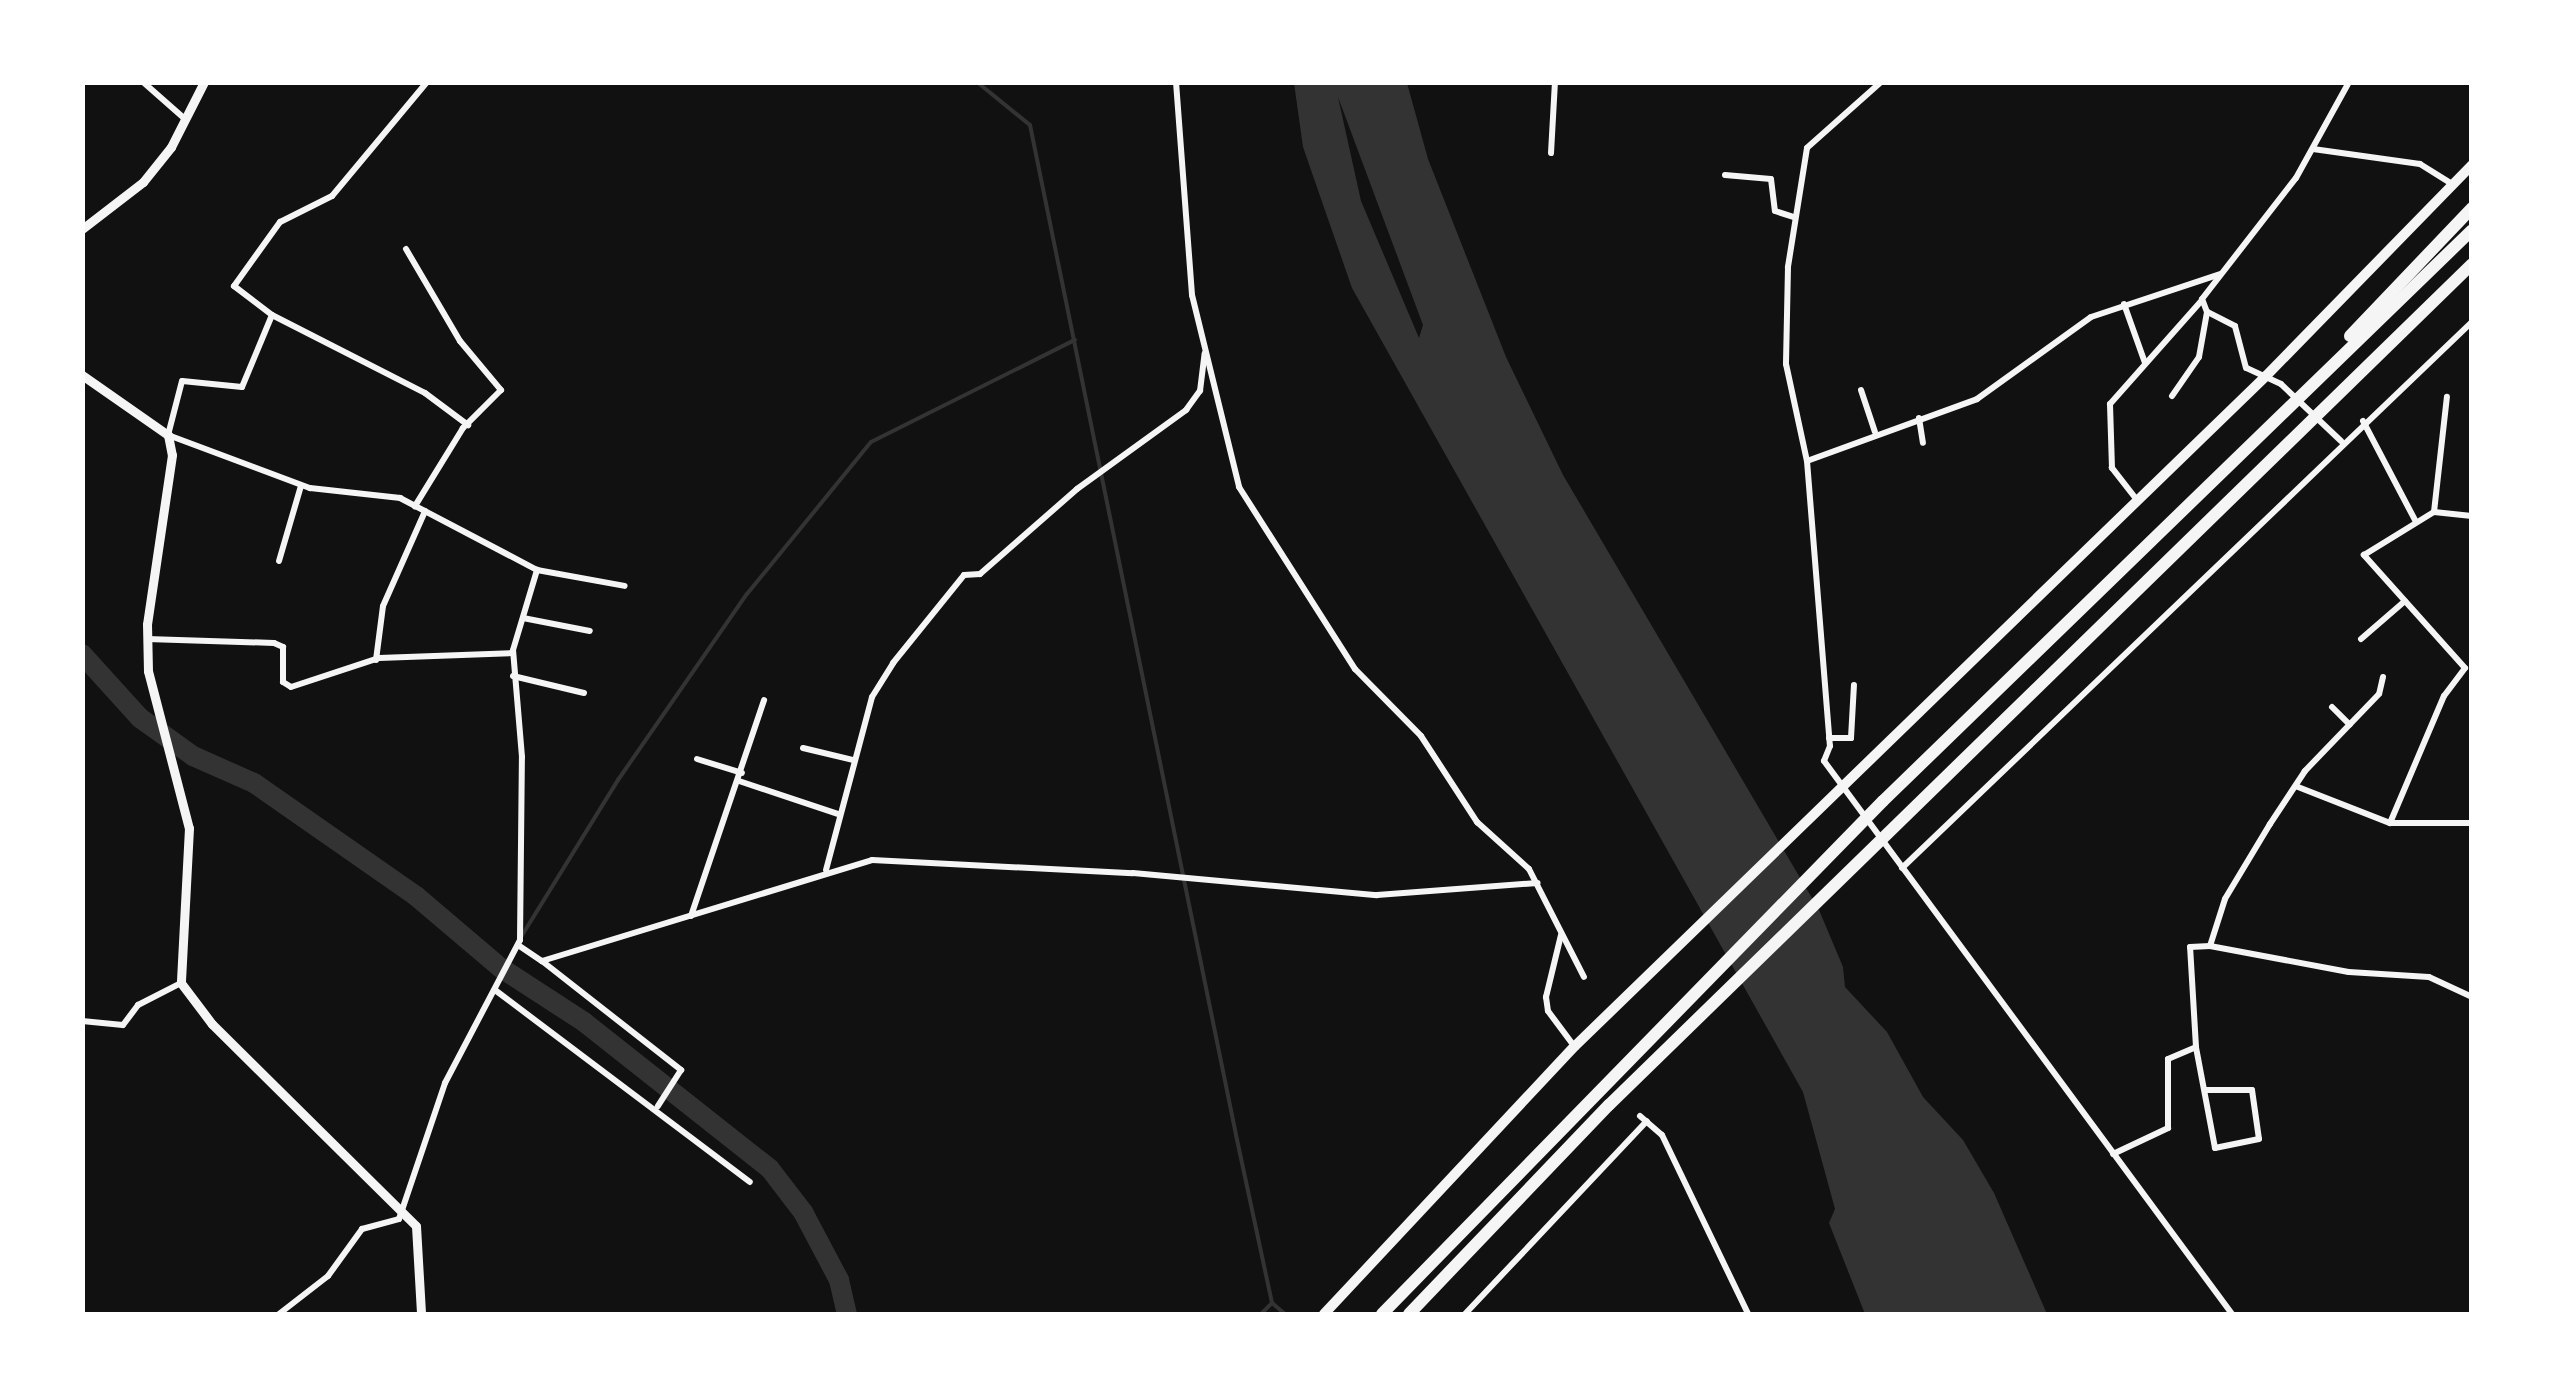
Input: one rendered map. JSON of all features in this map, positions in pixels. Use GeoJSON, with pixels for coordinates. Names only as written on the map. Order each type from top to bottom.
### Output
{"type":"FeatureCollection","features":[{"type":"Feature","properties":{"kind":"highway"},"geometry":{"type":"LineString","coordinates":[[2318,378],[2472,208]]}},
{"type":"Feature","properties":{"kind":"highway"},"geometry":{"type":"LineString","coordinates":[[1382,1314],[1597,1088],[1883,802],[2472,230]]}},
{"type":"Feature","properties":{"kind":"highway"},"geometry":{"type":"LineString","coordinates":[[1409,1314],[1609,1105],[2472,264]]}},
{"type":"Feature","properties":{"kind":"highway"},"geometry":{"type":"LineString","coordinates":[[2452,284],[2472,277]]}},
{"type":"Feature","properties":{"kind":"main road"},"geometry":{"type":"LineString","coordinates":[[1324,1314],[1574,1046],[2266,376],[2472,164]]}},
{"type":"Feature","properties":{"kind":"street"},"geometry":{"type":"LineString","coordinates":[[144,82],[186,120]]}},
{"type":"Feature","properties":{"kind":"street"},"geometry":{"type":"LineString","coordinates":[[82,229],[143,182],[186,120],[204,82]]}},
{"type":"Feature","properties":{"kind":"street"},"geometry":{"type":"LineString","coordinates":[[427,82],[332,196],[280,222],[234,286],[272,315],[425,393],[468,425]]}},
{"type":"Feature","properties":{"kind":"street"},"geometry":{"type":"LineString","coordinates":[[1176,82],[1192,295],[1234,473],[1251,508],[1355,669],[1421,736],[1476,822],[1538,883],[1584,977]]}},
{"type":"Feature","properties":{"kind":"street"},"geometry":{"type":"LineString","coordinates":[[1550,153],[1556,82]]}},
{"type":"Feature","properties":{"kind":"street"},"geometry":{"type":"LineString","coordinates":[[1881,82],[1807,148],[1794,217],[1786,364],[1806,461],[1829,738],[1824,761],[1846,784],[1902,868],[2232,1314]]}},
{"type":"Feature","properties":{"kind":"street"},"geometry":{"type":"LineString","coordinates":[[2138,500],[2112,468],[2110,404],[2221,274],[2313,149],[2349,82]]}},
{"type":"Feature","properties":{"kind":"street"},"geometry":{"type":"LineString","coordinates":[[2313,149],[2420,164],[2453,184]]}},
{"type":"Feature","properties":{"kind":"street"},"geometry":{"type":"LineString","coordinates":[[1726,175],[1772,179],[1775,210],[1794,217]]}},
{"type":"Feature","properties":{"kind":"street"},"geometry":{"type":"LineString","coordinates":[[406,249],[460,341],[501,390],[468,425],[415,506]]}},
{"type":"Feature","properties":{"kind":"street"},"geometry":{"type":"LineString","coordinates":[[1806,461],[1876,432],[1976,399],[2091,316],[2221,274]]}},
{"type":"Feature","properties":{"kind":"street"},"geometry":{"type":"LineString","coordinates":[[2172,396],[2198,358],[2207,312],[2202,299]]}},
{"type":"Feature","properties":{"kind":"street"},"geometry":{"type":"LineString","coordinates":[[2124,304],[2146,362]]}},
{"type":"Feature","properties":{"kind":"street"},"geometry":{"type":"LineString","coordinates":[[2207,312],[2236,326],[2243,363],[2266,376],[2341,442]]}},
{"type":"Feature","properties":{"kind":"street"},"geometry":{"type":"LineString","coordinates":[[272,315],[242,387],[182,381],[168,435],[172,468],[147,640],[158,718],[189,828],[181,983],[212,1024],[416,1226],[421,1314]]}},
{"type":"Feature","properties":{"kind":"street"},"geometry":{"type":"LineString","coordinates":[[1902,868],[2341,442],[2472,322]]}},
{"type":"Feature","properties":{"kind":"street"},"geometry":{"type":"LineString","coordinates":[[826,870],[853,760],[882,680],[964,575],[980,574],[1077,489],[1186,410],[1200,391],[1205,352]]}},
{"type":"Feature","properties":{"kind":"street"},"geometry":{"type":"LineString","coordinates":[[82,375],[168,435],[301,486],[383,493],[426,510],[537,570],[626,586]]}},
{"type":"Feature","properties":{"kind":"street"},"geometry":{"type":"LineString","coordinates":[[1861,390],[1876,432]]}},
{"type":"Feature","properties":{"kind":"street"},"geometry":{"type":"LineString","coordinates":[[2434,512],[2446,397]]}},
{"type":"Feature","properties":{"kind":"street"},"geometry":{"type":"LineString","coordinates":[[1918,418],[1923,443]]}},
{"type":"Feature","properties":{"kind":"street"},"geometry":{"type":"LineString","coordinates":[[2363,421],[2416,523]]}},
{"type":"Feature","properties":{"kind":"street"},"geometry":{"type":"LineString","coordinates":[[279,561],[301,486]]}},
{"type":"Feature","properties":{"kind":"street"},"geometry":{"type":"LineString","coordinates":[[376,660],[383,606],[426,510]]}},
{"type":"Feature","properties":{"kind":"street"},"geometry":{"type":"LineString","coordinates":[[2390,823],[2444,696],[2465,668],[2364,555],[2434,512],[2472,516]]}},
{"type":"Feature","properties":{"kind":"street"},"geometry":{"type":"LineString","coordinates":[[280,1314],[328,1276],[362,1229],[400,1219],[445,1083],[518,945],[525,910],[513,653],[537,570]]}},
{"type":"Feature","properties":{"kind":"street"},"geometry":{"type":"LineString","coordinates":[[2360,639],[2404,601]]}},
{"type":"Feature","properties":{"kind":"street"},"geometry":{"type":"LineString","coordinates":[[523,618],[590,631]]}},
{"type":"Feature","properties":{"kind":"street"},"geometry":{"type":"LineString","coordinates":[[147,640],[274,643],[282,647],[283,682],[291,686],[376,660],[513,653]]}},
{"type":"Feature","properties":{"kind":"street"},"geometry":{"type":"LineString","coordinates":[[514,676],[584,692]]}},
{"type":"Feature","properties":{"kind":"street"},"geometry":{"type":"LineString","coordinates":[[2210,946],[2226,899],[2298,787],[2379,694],[2383,677]]}},
{"type":"Feature","properties":{"kind":"street"},"geometry":{"type":"LineString","coordinates":[[1829,738],[1852,738],[1854,685]]}},
{"type":"Feature","properties":{"kind":"street"},"geometry":{"type":"LineString","coordinates":[[691,917],[764,700]]}},
{"type":"Feature","properties":{"kind":"street"},"geometry":{"type":"LineString","coordinates":[[2332,707],[2350,724]]}},
{"type":"Feature","properties":{"kind":"street"},"geometry":{"type":"LineString","coordinates":[[803,748],[853,760]]}},
{"type":"Feature","properties":{"kind":"street"},"geometry":{"type":"LineString","coordinates":[[697,759],[838,814]]}},
{"type":"Feature","properties":{"kind":"street"},"geometry":{"type":"LineString","coordinates":[[2298,787],[2390,823],[2472,823]]}},
{"type":"Feature","properties":{"kind":"street"},"geometry":{"type":"LineString","coordinates":[[542,961],[691,917],[826,870],[890,861],[1377,896],[1538,883]]}},
{"type":"Feature","properties":{"kind":"street"},"geometry":{"type":"LineString","coordinates":[[1561,934],[1545,986],[1548,1011],[1574,1046]]}},
{"type":"Feature","properties":{"kind":"street"},"geometry":{"type":"LineString","coordinates":[[518,945],[681,1070],[658,1106]]}},
{"type":"Feature","properties":{"kind":"street"},"geometry":{"type":"LineString","coordinates":[[2204,1090],[2252,1090],[2259,1140],[2215,1148],[2204,1090],[2196,1047],[2190,948],[2210,946],[2349,972],[2429,978],[2472,997]]}},
{"type":"Feature","properties":{"kind":"street"},"geometry":{"type":"LineString","coordinates":[[82,1021],[123,1025],[138,1004],[181,983]]}},
{"type":"Feature","properties":{"kind":"street"},"geometry":{"type":"LineString","coordinates":[[495,990],[750,1182]]}},
{"type":"Feature","properties":{"kind":"street"},"geometry":{"type":"LineString","coordinates":[[2112,1154],[2168,1128],[2168,1059],[2196,1047]]}},
{"type":"Feature","properties":{"kind":"street"},"geometry":{"type":"LineString","coordinates":[[1466,1314],[1644,1118],[1662,1134],[1748,1314]]}},
{"type":"Feature","properties":{"kind":"shaded area"},"geometry":{"type":"Polygon","coordinates":[[[1294,83],[1407,83],[1428,159],[1506,357],[1563,475],[1819,910],[1843,967],[1845,987],[1887,1032],[1923,1097],[1963,1140],[1994,1193],[2047,1314],[1865,1314],[1829,1223],[1835,1209],[1803,1092],[1352,288],[1303,147],[1294,83]],[[1338,97],[1361,201],[1419,338],[1423,325],[1338,97]]]}},
{"type":"Feature","properties":{"kind":"waterway"},"geometry":{"type":"LineString","coordinates":[[977,82],[1030,125],[1272,1303],[1285,1314]]}},
{"type":"Feature","properties":{"kind":"waterway"},"geometry":{"type":"LineString","coordinates":[[521,937],[618,780],[747,594],[871,442],[1075,340]]}},
{"type":"Feature","properties":{"kind":"waterway"},"geometry":{"type":"LineString","coordinates":[[82,654],[140,718],[193,756],[254,783],[416,896],[501,968],[584,1022],[770,1169],[803,1212],[839,1280],[847,1314]]}},
{"type":"Feature","properties":{"kind":"waterway"},"geometry":{"type":"LineString","coordinates":[[1261,1314],[1272,1303]]}}]}
